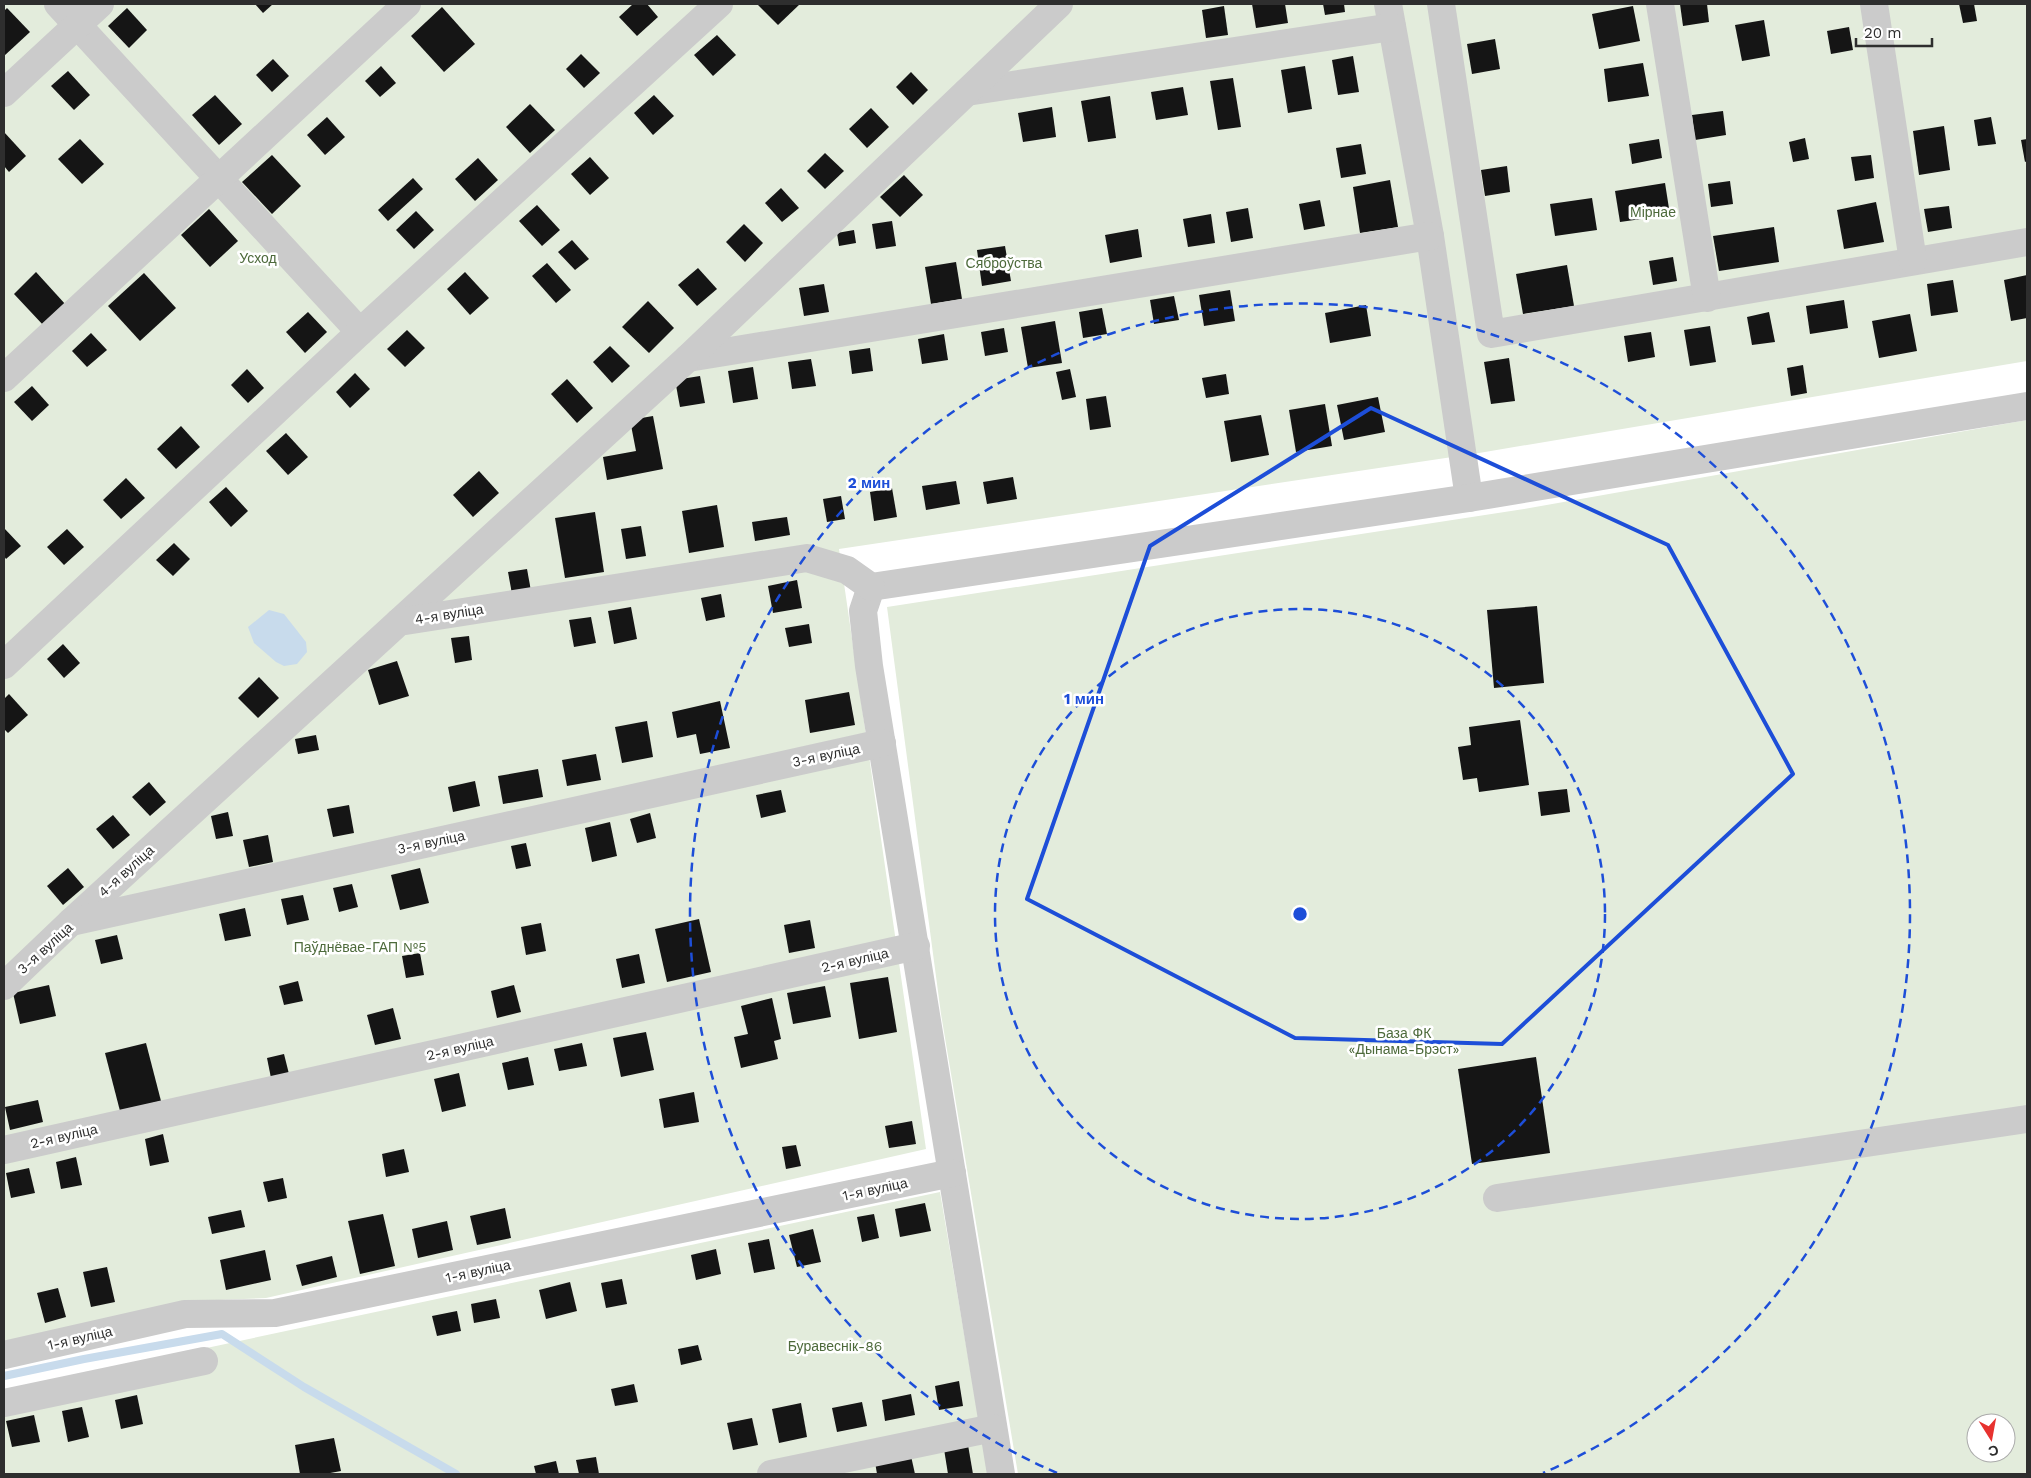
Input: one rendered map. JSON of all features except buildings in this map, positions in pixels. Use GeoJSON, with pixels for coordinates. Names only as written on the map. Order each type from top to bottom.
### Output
{"type":"FeatureCollection","features":[{"type":"Feature","properties":{"kind":"street"},"geometry":{"type":"LineString","coordinates":[[58,4],[360,332]]}},
{"type":"Feature","properties":{"kind":"street"},"geometry":{"type":"LineString","coordinates":[[4,93],[100,4]]}},
{"type":"Feature","properties":{"kind":"street"},"geometry":{"type":"LineString","coordinates":[[4,378],[407,4]]}},
{"type":"Feature","properties":{"kind":"street"},"geometry":{"type":"LineString","coordinates":[[4,665],[360,332],[719,4]]}},
{"type":"Feature","properties":{"kind":"street"},"geometry":{"type":"LineString","coordinates":[[399,622],[688,358],[1059,4]]}},
{"type":"Feature","properties":{"kind":"street"},"geometry":{"type":"LineString","coordinates":[[1441,4],[1491,334],[2027,242]]}},
{"type":"Feature","properties":{"kind":"street"},"geometry":{"type":"LineString","coordinates":[[1660,4],[1707,298]]}},
{"type":"Feature","properties":{"kind":"street"},"geometry":{"type":"LineString","coordinates":[[1874,4],[1913,261]]}},
{"type":"Feature","properties":{"kind":"street"},"geometry":{"type":"LineString","coordinates":[[967,92],[1390,15],[1430,236],[1470,498]]}},
{"type":"Feature","properties":{"kind":"street"},"geometry":{"type":"LineString","coordinates":[[688,358],[1430,236]]}},
{"type":"Feature","properties":{"kind":"street"},"geometry":{"type":"LineString","coordinates":[[1001,1474],[869,666],[863,611],[872,587],[1470,498],[2027,406]]}},
{"type":"Feature","properties":{"kind":"street","name":"4-я вуліца"},"geometry":{"type":"LineString","coordinates":[[72,922],[399,622],[807,558],[847,570],[872,587]]}},
{"type":"Feature","properties":{"kind":"street","name":"3-я вуліца"},"geometry":{"type":"LineString","coordinates":[[4,986],[72,922],[882,743]]}},
{"type":"Feature","properties":{"kind":"street","name":"2-я вуліца"},"geometry":{"type":"LineString","coordinates":[[4,1150],[916,946]]}},
{"type":"Feature","properties":{"kind":"street"},"geometry":{"type":"LineString","coordinates":[[1497,1198],[2027,1119]]}},
{"type":"Feature","properties":{"kind":"street","name":"1-я вуліца"},"geometry":{"type":"LineString","coordinates":[[4,1355],[185,1314],[275,1313],[952,1173]]}},
{"type":"Feature","properties":{"kind":"street"},"geometry":{"type":"LineString","coordinates":[[4,1404],[204,1361]]}},
{"type":"Feature","properties":{"kind":"street"},"geometry":{"type":"LineString","coordinates":[[771,1474],[993,1428]]}},
{"type":"Feature","properties":{"kind":"highlighted area"},"geometry":{"type":"Polygon","coordinates":[[[1371,408],[1668,545],[1793,774],[1502,1044],[1295,1038],[1027,899],[1150,546],[1371,408]]]}},
{"type":"Feature","properties":{"kind":"green space"},"geometry":{"type":"Polygon","coordinates":[[[4,4],[2027,4],[2027,361],[1479,453],[839,549],[926,1149],[266,1298],[192,1301],[4,1343],[4,4]]]}},
{"type":"Feature","properties":{"kind":"green space","name":"База ФК «Дынама-Брэст»"},"geometry":{"type":"Polygon","coordinates":[[[2027,420],[2027,1474],[1018,1474],[941,1014],[887,607],[1524,509],[2027,420]]]}},
{"type":"Feature","properties":{"kind":"green space","name":"Буравеснік-86"},"geometry":{"type":"Polygon","coordinates":[[[940,1192],[988,1474],[4,1474],[4,1391],[940,1192]]]}},
{"type":"Feature","properties":{"kind":"water"},"geometry":{"type":"Polygon","coordinates":[[[269,610],[284,614],[306,642],[307,652],[297,664],[284,666],[276,662],[254,643],[248,627],[269,610]]]}},
{"type":"Feature","properties":{"kind":"waterway"},"geometry":{"type":"LineString","coordinates":[[4,1376],[84,1359],[222,1334],[304,1387],[456,1474]]}},
{"type":"Feature","properties":{"kind":"park label","name":"Мірнае"},"geometry":{"type":"Point","coordinates":[1653,212]}},
{"type":"Feature","properties":{"kind":"park label","name":"Усход"},"geometry":{"type":"Point","coordinates":[258,258]}},
{"type":"Feature","properties":{"kind":"park label","name":"Сяброўства"},"geometry":{"type":"Point","coordinates":[1004,263]}},
{"type":"Feature","properties":{"kind":"park label","name":"Паўднёвае-ГАП №5"},"geometry":{"type":"Point","coordinates":[360,947]}}]}
